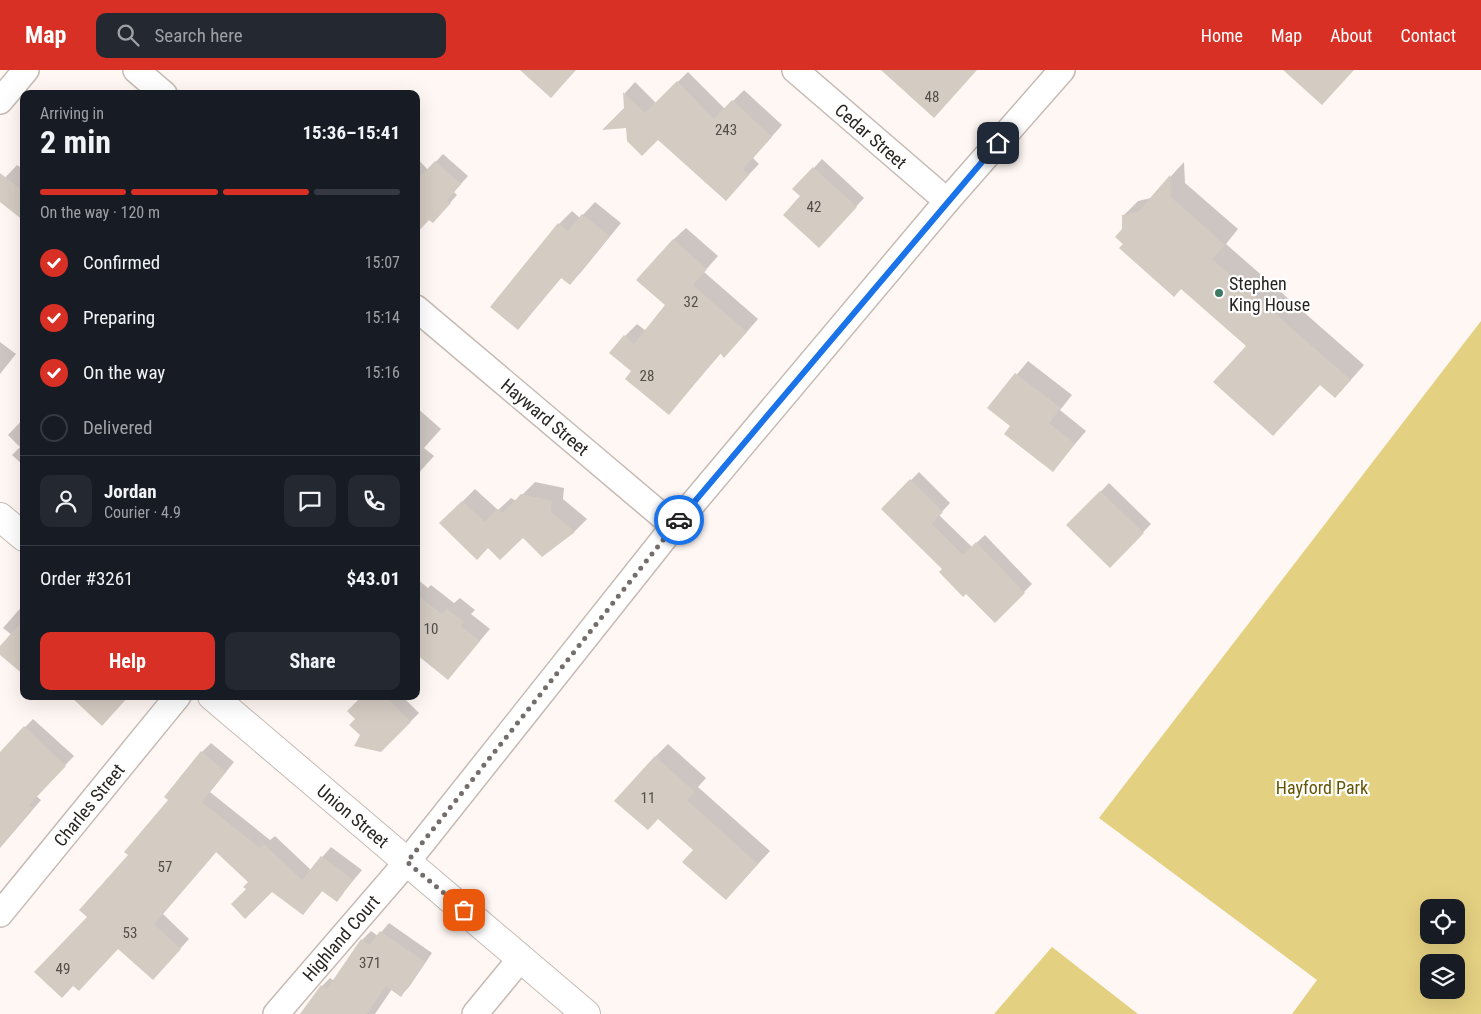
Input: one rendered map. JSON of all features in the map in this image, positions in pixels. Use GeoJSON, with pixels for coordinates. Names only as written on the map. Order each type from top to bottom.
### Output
{"type":"FeatureCollection","features":[{"type":"Feature","properties":{"kind":"main road"},"geometry":{"type":"LineString","coordinates":[[0,517],[20,534]]}},
{"type":"Feature","properties":{"kind":"main road","name":"Union Street"},"geometry":{"type":"LineString","coordinates":[[217,700],[586,1014]]}},
{"type":"Feature","properties":{"kind":"street"},"geometry":{"type":"LineString","coordinates":[[0,101],[26,70]]}},
{"type":"Feature","properties":{"kind":"street"},"geometry":{"type":"LineString","coordinates":[[136,70],[159,90]]}},
{"type":"Feature","properties":{"kind":"street","name":"Cedar Street"},"geometry":{"type":"LineString","coordinates":[[795,70],[947,201]]}},
{"type":"Feature","properties":{"kind":"street","name":"Highland Court"},"geometry":{"type":"LineString","coordinates":[[276,1014],[407,862],[674,526],[947,201],[1062,70]]}},
{"type":"Feature","properties":{"kind":"street","name":"Hayward Street"},"geometry":{"type":"LineString","coordinates":[[420,311],[674,526]]}},
{"type":"Feature","properties":{"kind":"street","name":"Charles Street"},"geometry":{"type":"LineString","coordinates":[[0,914],[175,700]]}},
{"type":"Feature","properties":{"kind":"street"},"geometry":{"type":"LineString","coordinates":[[475,1014],[521,958]]}},
{"type":"Feature","properties":{"kind":"green space","name":"Hayford Park"},"geometry":{"type":"Polygon","coordinates":[[[1481,321],[1481,1014],[1292,1014],[1317,980],[1099,818],[1481,321]]]}},
{"type":"Feature","properties":{"kind":"green space"},"geometry":{"type":"Polygon","coordinates":[[[1052,947],[1138,1014],[994,1014],[1052,947]]]}},
{"type":"Feature","properties":{"kind":"building"},"geometry":{"type":"Polygon","coordinates":[[[520,70],[576,70],[551,98],[520,70]]]}},
{"type":"Feature","properties":{"kind":"building"},"geometry":{"type":"Polygon","coordinates":[[[881,70],[977,70],[934,118],[881,70]]]}},
{"type":"Feature","properties":{"kind":"building"},"geometry":{"type":"Polygon","coordinates":[[[1283,70],[1354,70],[1322,105],[1283,70]]]}},
{"type":"Feature","properties":{"kind":"building"},"geometry":{"type":"Polygon","coordinates":[[[677,81],[714,119],[732,100],[772,137],[743,169],[749,175],[726,201],[658,140],[642,156],[627,141],[626,128],[602,130],[624,108],[623,92],[645,113],[677,81]]]}},
{"type":"Feature","properties":{"kind":"building"},"geometry":{"type":"Polygon","coordinates":[[[435,161],[461,184],[447,200],[451,203],[433,223],[429,220],[420,230],[420,177],[435,161]]]}},
{"type":"Feature","properties":{"kind":"building"},"geometry":{"type":"Polygon","coordinates":[[[813,167],[857,207],[819,248],[783,215],[800,196],[792,189],[813,167]]]}},
{"type":"Feature","properties":{"kind":"building"},"geometry":{"type":"Polygon","coordinates":[[[0,173],[20,189],[20,218],[0,202],[0,173]]]}},
{"type":"Feature","properties":{"kind":"building","name":"Stephen King House"},"geometry":{"type":"Polygon","coordinates":[[[1170,175],[1171,197],[1225,245],[1212,259],[1351,380],[1335,398],[1320,385],[1273,436],[1213,382],[1246,346],[1181,289],[1174,297],[1119,248],[1123,244],[1115,237],[1122,229],[1122,215],[1138,212],[1170,175]]]}},
{"type":"Feature","properties":{"kind":"building"},"geometry":{"type":"Polygon","coordinates":[[[582,214],[610,236],[570,285],[561,278],[518,330],[490,307],[558,223],[568,231],[582,214]]]}},
{"type":"Feature","properties":{"kind":"building"},"geometry":{"type":"Polygon","coordinates":[[[673,239],[707,269],[693,285],[747,332],[724,358],[720,353],[669,415],[625,379],[631,371],[609,353],[624,335],[634,344],[665,305],[636,280],[673,239]]]}},
{"type":"Feature","properties":{"kind":"building"},"geometry":{"type":"Polygon","coordinates":[[[1015,373],[1061,408],[1049,423],[1075,444],[1053,472],[1004,434],[1010,426],[987,408],[1015,373]]]}},
{"type":"Feature","properties":{"kind":"building"},"geometry":{"type":"Polygon","coordinates":[[[910,479],[943,512],[932,524],[963,555],[976,542],[1025,593],[995,623],[966,594],[963,597],[939,572],[942,569],[881,509],[910,479]]]}},
{"type":"Feature","properties":{"kind":"building"},"geometry":{"type":"Polygon","coordinates":[[[1100,491],[1144,533],[1110,568],[1066,525],[1100,491]]]}},
{"type":"Feature","properties":{"kind":"building"},"geometry":{"type":"Polygon","coordinates":[[[521,494],[552,501],[551,512],[575,532],[542,557],[523,538],[500,560],[488,548],[477,560],[439,523],[462,501],[485,522],[497,509],[503,513],[521,494]]]}},
{"type":"Feature","properties":{"kind":"building"},"geometry":{"type":"Polygon","coordinates":[[[420,597],[442,614],[447,609],[464,622],[461,626],[480,641],[448,680],[420,657],[420,597]]]}},
{"type":"Feature","properties":{"kind":"building"},"geometry":{"type":"Polygon","coordinates":[[[20,624],[20,672],[0,655],[0,646],[20,624]]]}},
{"type":"Feature","properties":{"kind":"building"},"geometry":{"type":"Polygon","coordinates":[[[74,700],[125,700],[102,726],[74,700]]]}},
{"type":"Feature","properties":{"kind":"building"},"geometry":{"type":"Polygon","coordinates":[[[358,700],[389,700],[411,722],[381,752],[354,746],[360,735],[349,725],[355,719],[347,711],[358,700]]]}},
{"type":"Feature","properties":{"kind":"building"},"geometry":{"type":"Polygon","coordinates":[[[24,726],[66,766],[29,805],[33,808],[0,847],[0,752],[24,726]]]}},
{"type":"Feature","properties":{"kind":"building"},"geometry":{"type":"Polygon","coordinates":[[[201,751],[226,772],[202,802],[260,848],[264,844],[302,880],[321,856],[353,880],[337,902],[322,891],[303,915],[272,892],[245,919],[231,904],[246,889],[243,887],[248,882],[216,852],[154,924],[181,949],[153,980],[118,949],[79,991],[73,986],[62,998],[34,972],[87,917],[79,910],[128,855],[124,852],[168,800],[164,797],[201,751]]]}},
{"type":"Feature","properties":{"kind":"building"},"geometry":{"type":"Polygon","coordinates":[[[655,756],[695,792],[687,800],[758,864],[726,900],[682,862],[693,850],[658,819],[648,830],[614,801],[655,756]]]}},
{"type":"Feature","properties":{"kind":"building"},"geometry":{"type":"Polygon","coordinates":[[[380,931],[425,962],[401,997],[386,986],[367,1014],[300,1014],[321,985],[327,989],[361,939],[370,945],[380,931]]]}},
{"type":"Feature","properties":{"kind":"way so far"},"geometry":{"type":"LineString","coordinates":[[464,910],[407,862],[679,520]]}},
{"type":"Feature","properties":{"kind":"place","name":"Stephen King House"},"geometry":{"type":"Point","coordinates":[1219,293]}},
{"type":"Feature","properties":{"kind":"route"},"geometry":{"type":"LineString","coordinates":[[679,520],[998,143]]}}]}
